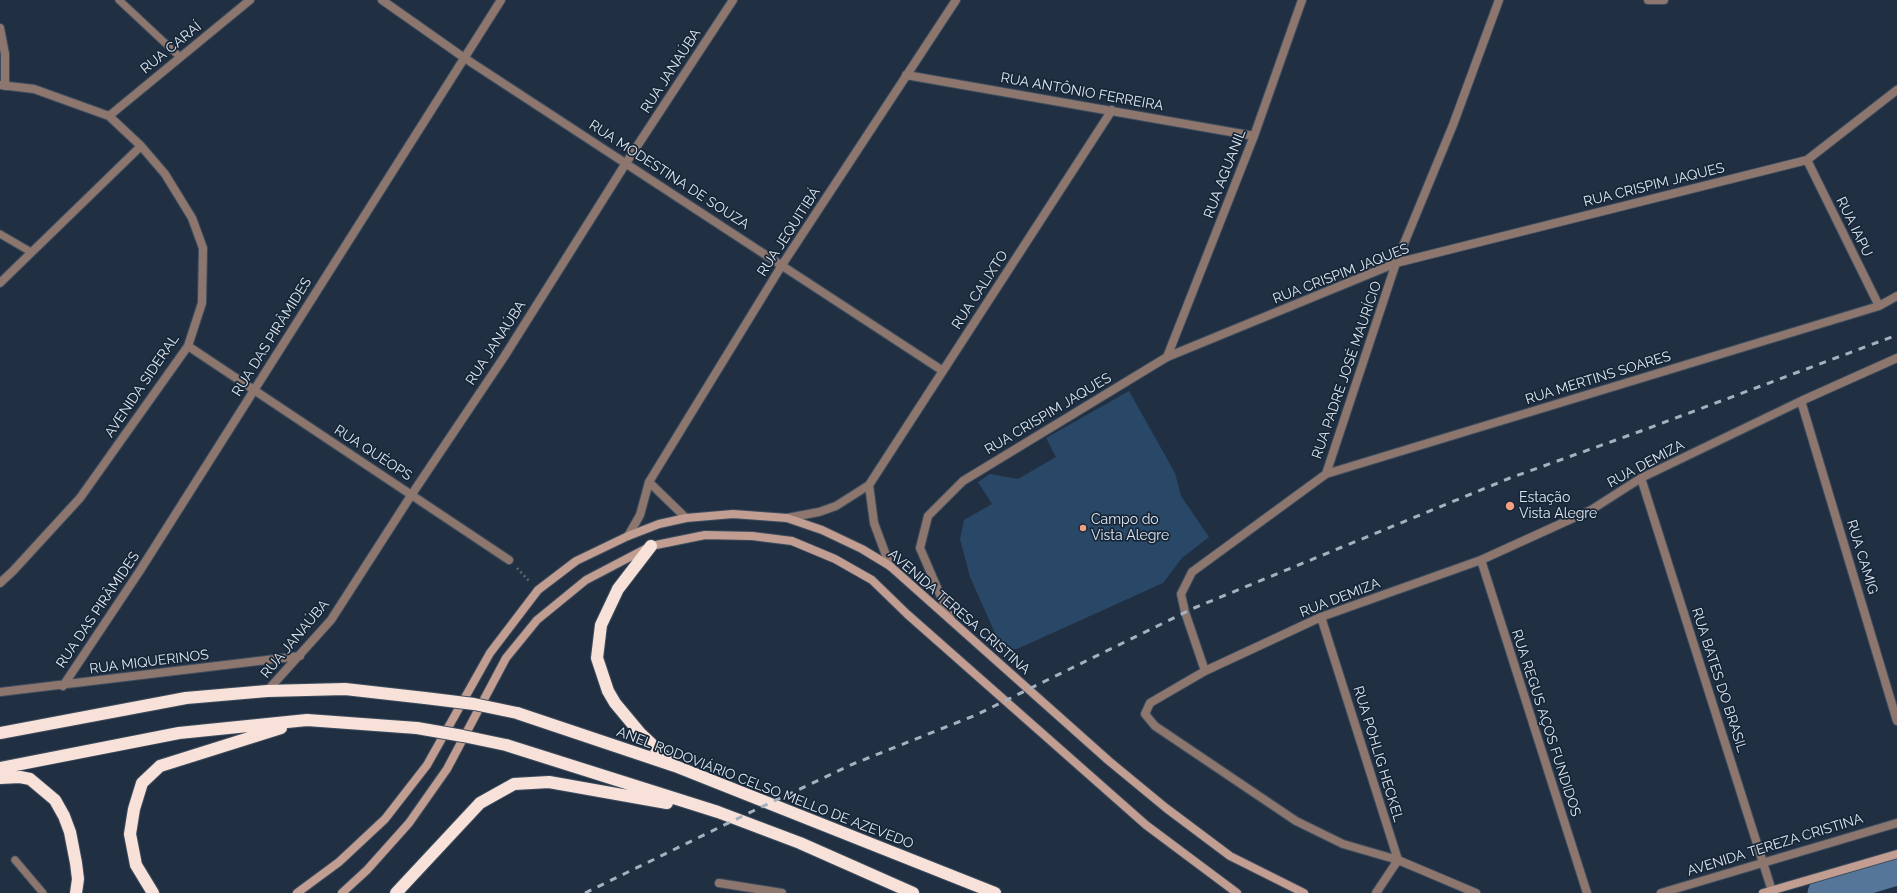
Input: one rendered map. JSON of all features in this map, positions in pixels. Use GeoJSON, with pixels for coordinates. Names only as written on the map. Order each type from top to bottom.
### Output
{"type":"FeatureCollection","features":[{"type":"Feature","properties":{"kind":"highway"},"geometry":{"type":"LineString","coordinates":[[651,546],[618,589],[601,625],[597,658],[608,691],[615,703],[640,733],[675,766]]}},
{"type":"Feature","properties":{"kind":"highway","name":"ANEL RODOVIÁRIO CELSO MELLO DE AZEVEDO"},"geometry":{"type":"LineString","coordinates":[[0,733],[186,698],[268,691],[345,689],[474,704],[517,713],[675,766],[995,893]]}},
{"type":"Feature","properties":{"kind":"highway"},"geometry":{"type":"LineString","coordinates":[[153,893],[136,864],[130,834],[134,809],[142,783],[160,766],[307,720]]}},
{"type":"Feature","properties":{"kind":"highway"},"geometry":{"type":"LineString","coordinates":[[0,768],[179,733],[307,720],[417,728],[506,745],[718,812],[800,843],[913,893]]}},
{"type":"Feature","properties":{"kind":"highway"},"geometry":{"type":"LineString","coordinates":[[0,778],[20,777],[30,779],[55,800],[64,816],[70,832],[78,879],[76,893]]}},
{"type":"Feature","properties":{"kind":"highway"},"geometry":{"type":"LineString","coordinates":[[396,893],[480,803],[514,784],[549,782],[718,812]]}},
{"type":"Feature","properties":{"kind":"main road","name":"AVENIDA TERESA CRISTINA"},"geometry":{"type":"LineString","coordinates":[[297,893],[339,862],[385,819],[427,765],[490,653],[538,590],[576,561],[628,536],[659,524],[686,518],[733,514],[787,518],[822,530],[856,546],[890,566],[1109,761],[1166,808],[1230,856],[1304,893]]}},
{"type":"Feature","properties":{"kind":"main road"},"geometry":{"type":"LineString","coordinates":[[342,893],[367,870],[413,817],[447,769],[506,658],[537,620],[586,580],[651,546],[705,535],[752,536],[792,541],[835,559],[872,580],[907,614],[1146,825],[1237,893]]}},
{"type":"Feature","properties":{"kind":"main road"},"geometry":{"type":"LineString","coordinates":[[1763,893],[1897,854]]}},
{"type":"Feature","properties":{"kind":"street","name":"RUA CARAÍ"},"geometry":{"type":"LineString","coordinates":[[109,116],[250,0]]}},
{"type":"Feature","properties":{"kind":"street","name":"RUA MODESTINA DE SOUZA"},"geometry":{"type":"LineString","coordinates":[[382,0],[463,57],[782,264],[943,371]]}},
{"type":"Feature","properties":{"kind":"street","name":"RUA DAS PIRÂMIDES"},"geometry":{"type":"LineString","coordinates":[[63,686],[139,572],[463,57],[501,0]]}},
{"type":"Feature","properties":{"kind":"street","name":"RUA JANAÚBA"},"geometry":{"type":"LineString","coordinates":[[268,691],[331,620],[412,494],[504,357],[626,163],[733,0]]}},
{"type":"Feature","properties":{"kind":"street","name":"RUA JEQUITIBÁ"},"geometry":{"type":"LineString","coordinates":[[628,536],[640,515],[649,482],[782,264],[956,0]]}},
{"type":"Feature","properties":{"kind":"street","name":"RUA AGUANIL"},"geometry":{"type":"LineString","coordinates":[[1167,357],[1254,136],[1302,0]]}},
{"type":"Feature","properties":{"kind":"street","name":"RUA PADRE JOSÉ MAURÍCIO"},"geometry":{"type":"LineString","coordinates":[[1205,671],[1185,612],[1182,594],[1192,572],[1326,474],[1396,263],[1453,124],[1499,0]]}},
{"type":"Feature","properties":{"kind":"street"},"geometry":{"type":"LineString","coordinates":[[1648,0],[1664,0]]}},
{"type":"Feature","properties":{"kind":"street"},"geometry":{"type":"LineString","coordinates":[[0,28],[5,54],[3,85]]}},
{"type":"Feature","properties":{"kind":"street","name":"RUA ANTÔNIO FERREIRA"},"geometry":{"type":"LineString","coordinates":[[906,75],[1254,136]]}},
{"type":"Feature","properties":{"kind":"street","name":"AVENIDA SIDERAL"},"geometry":{"type":"LineString","coordinates":[[0,583],[13,571],[80,498],[188,346],[202,303],[203,248],[192,218],[165,174],[141,146],[109,116],[34,89],[3,85]]}},
{"type":"Feature","properties":{"kind":"street","name":"RUA CRISPIM JAQUES"},"geometry":{"type":"LineString","coordinates":[[951,620],[920,548],[928,516],[963,481],[1167,357],[1396,263],[1807,160],[1897,90]]}},
{"type":"Feature","properties":{"kind":"street","name":"RUA CALIXTO"},"geometry":{"type":"LineString","coordinates":[[787,518],[819,512],[836,506],[870,485],[1112,110]]}},
{"type":"Feature","properties":{"kind":"street"},"geometry":{"type":"LineString","coordinates":[[0,283],[141,146]]}},
{"type":"Feature","properties":{"kind":"street","name":"RUA IAPU"},"geometry":{"type":"LineString","coordinates":[[1807,160],[1879,306]]}},
{"type":"Feature","properties":{"kind":"street","name":"RUA MERTINS SOARES"},"geometry":{"type":"LineString","coordinates":[[1326,474],[1879,306],[1897,296]]}},
{"type":"Feature","properties":{"kind":"street","name":"RUA QUÉOPS"},"geometry":{"type":"LineString","coordinates":[[188,346],[509,560]]}},
{"type":"Feature","properties":{"kind":"street","name":"RUA DEMIZA"},"geometry":{"type":"LineString","coordinates":[[1476,893],[1398,860],[1343,844],[1296,821],[1155,726],[1145,714],[1150,703],[1205,671],[1321,617],[1481,560],[1591,510],[1641,478],[1801,401],[1897,358]]}},
{"type":"Feature","properties":{"kind":"street","name":"RUA CAMIG"},"geometry":{"type":"LineString","coordinates":[[1801,401],[1897,721]]}},
{"type":"Feature","properties":{"kind":"street","name":"RUA BATES DO BRASIL"},"geometry":{"type":"LineString","coordinates":[[1641,478],[1772,891]]}},
{"type":"Feature","properties":{"kind":"street"},"geometry":{"type":"LineString","coordinates":[[649,482],[686,518]]}},
{"type":"Feature","properties":{"kind":"street"},"geometry":{"type":"LineString","coordinates":[[870,485],[874,523],[890,566]]}},
{"type":"Feature","properties":{"kind":"street","name":"RUA REGUS AÇOS FUNDIDOS"},"geometry":{"type":"LineString","coordinates":[[1481,560],[1587,893]]}},
{"type":"Feature","properties":{"kind":"street","name":"RUA POHLIG HECKEL"},"geometry":{"type":"LineString","coordinates":[[1321,617],[1398,860]]}},
{"type":"Feature","properties":{"kind":"street","name":"RUA MIQUERINOS"},"geometry":{"type":"LineString","coordinates":[[0,692],[63,686],[300,656]]}},
{"type":"Feature","properties":{"kind":"street","name":"AVENIDA TEREZA CRISTINA"},"geometry":{"type":"LineString","coordinates":[[1661,893],[1897,822]]}},
{"type":"Feature","properties":{"kind":"street"},"geometry":{"type":"LineString","coordinates":[[1376,893],[1398,860]]}},
{"type":"Feature","properties":{"kind":"street"},"geometry":{"type":"LineString","coordinates":[[719,883],[782,893]]}},
{"type":"Feature","properties":{"kind":"lane"},"geometry":{"type":"LineString","coordinates":[[119,0],[180,57]]}},
{"type":"Feature","properties":{"kind":"lane"},"geometry":{"type":"LineString","coordinates":[[0,234],[31,252]]}},
{"type":"Feature","properties":{"kind":"lane"},"geometry":{"type":"LineString","coordinates":[[15,860],[42,893]]}},
{"type":"Feature","properties":{"kind":"path"},"geometry":{"type":"LineString","coordinates":[[509,560],[538,590]]}},
{"type":"Feature","properties":{"kind":"shaded area","name":"Campo do Vista Alegre"},"geometry":{"type":"Polygon","coordinates":[[[1129,391],[1175,473],[1181,496],[1209,537],[1182,558],[1163,583],[1017,649],[1005,649],[999,642],[970,577],[960,539],[964,520],[992,504],[978,482],[990,474],[1018,479],[1056,457],[1046,438],[1129,391]]]}},
{"type":"Feature","properties":{"kind":"waterway"},"geometry":{"type":"LineString","coordinates":[[1822,893],[1897,871]]}},
{"type":"Feature","properties":{"kind":"railway"},"geometry":{"type":"LineString","coordinates":[[585,893],[853,764],[976,715],[1194,608],[1510,478],[1641,431],[1897,335]]}},
{"type":"Feature","properties":{"kind":"place","name":"Estação Vista Alegre"},"geometry":{"type":"Point","coordinates":[1510,506]}},
{"type":"Feature","properties":{"kind":"place","name":"Campo do Vista Alegre"},"geometry":{"type":"Point","coordinates":[1083,528]}}]}
